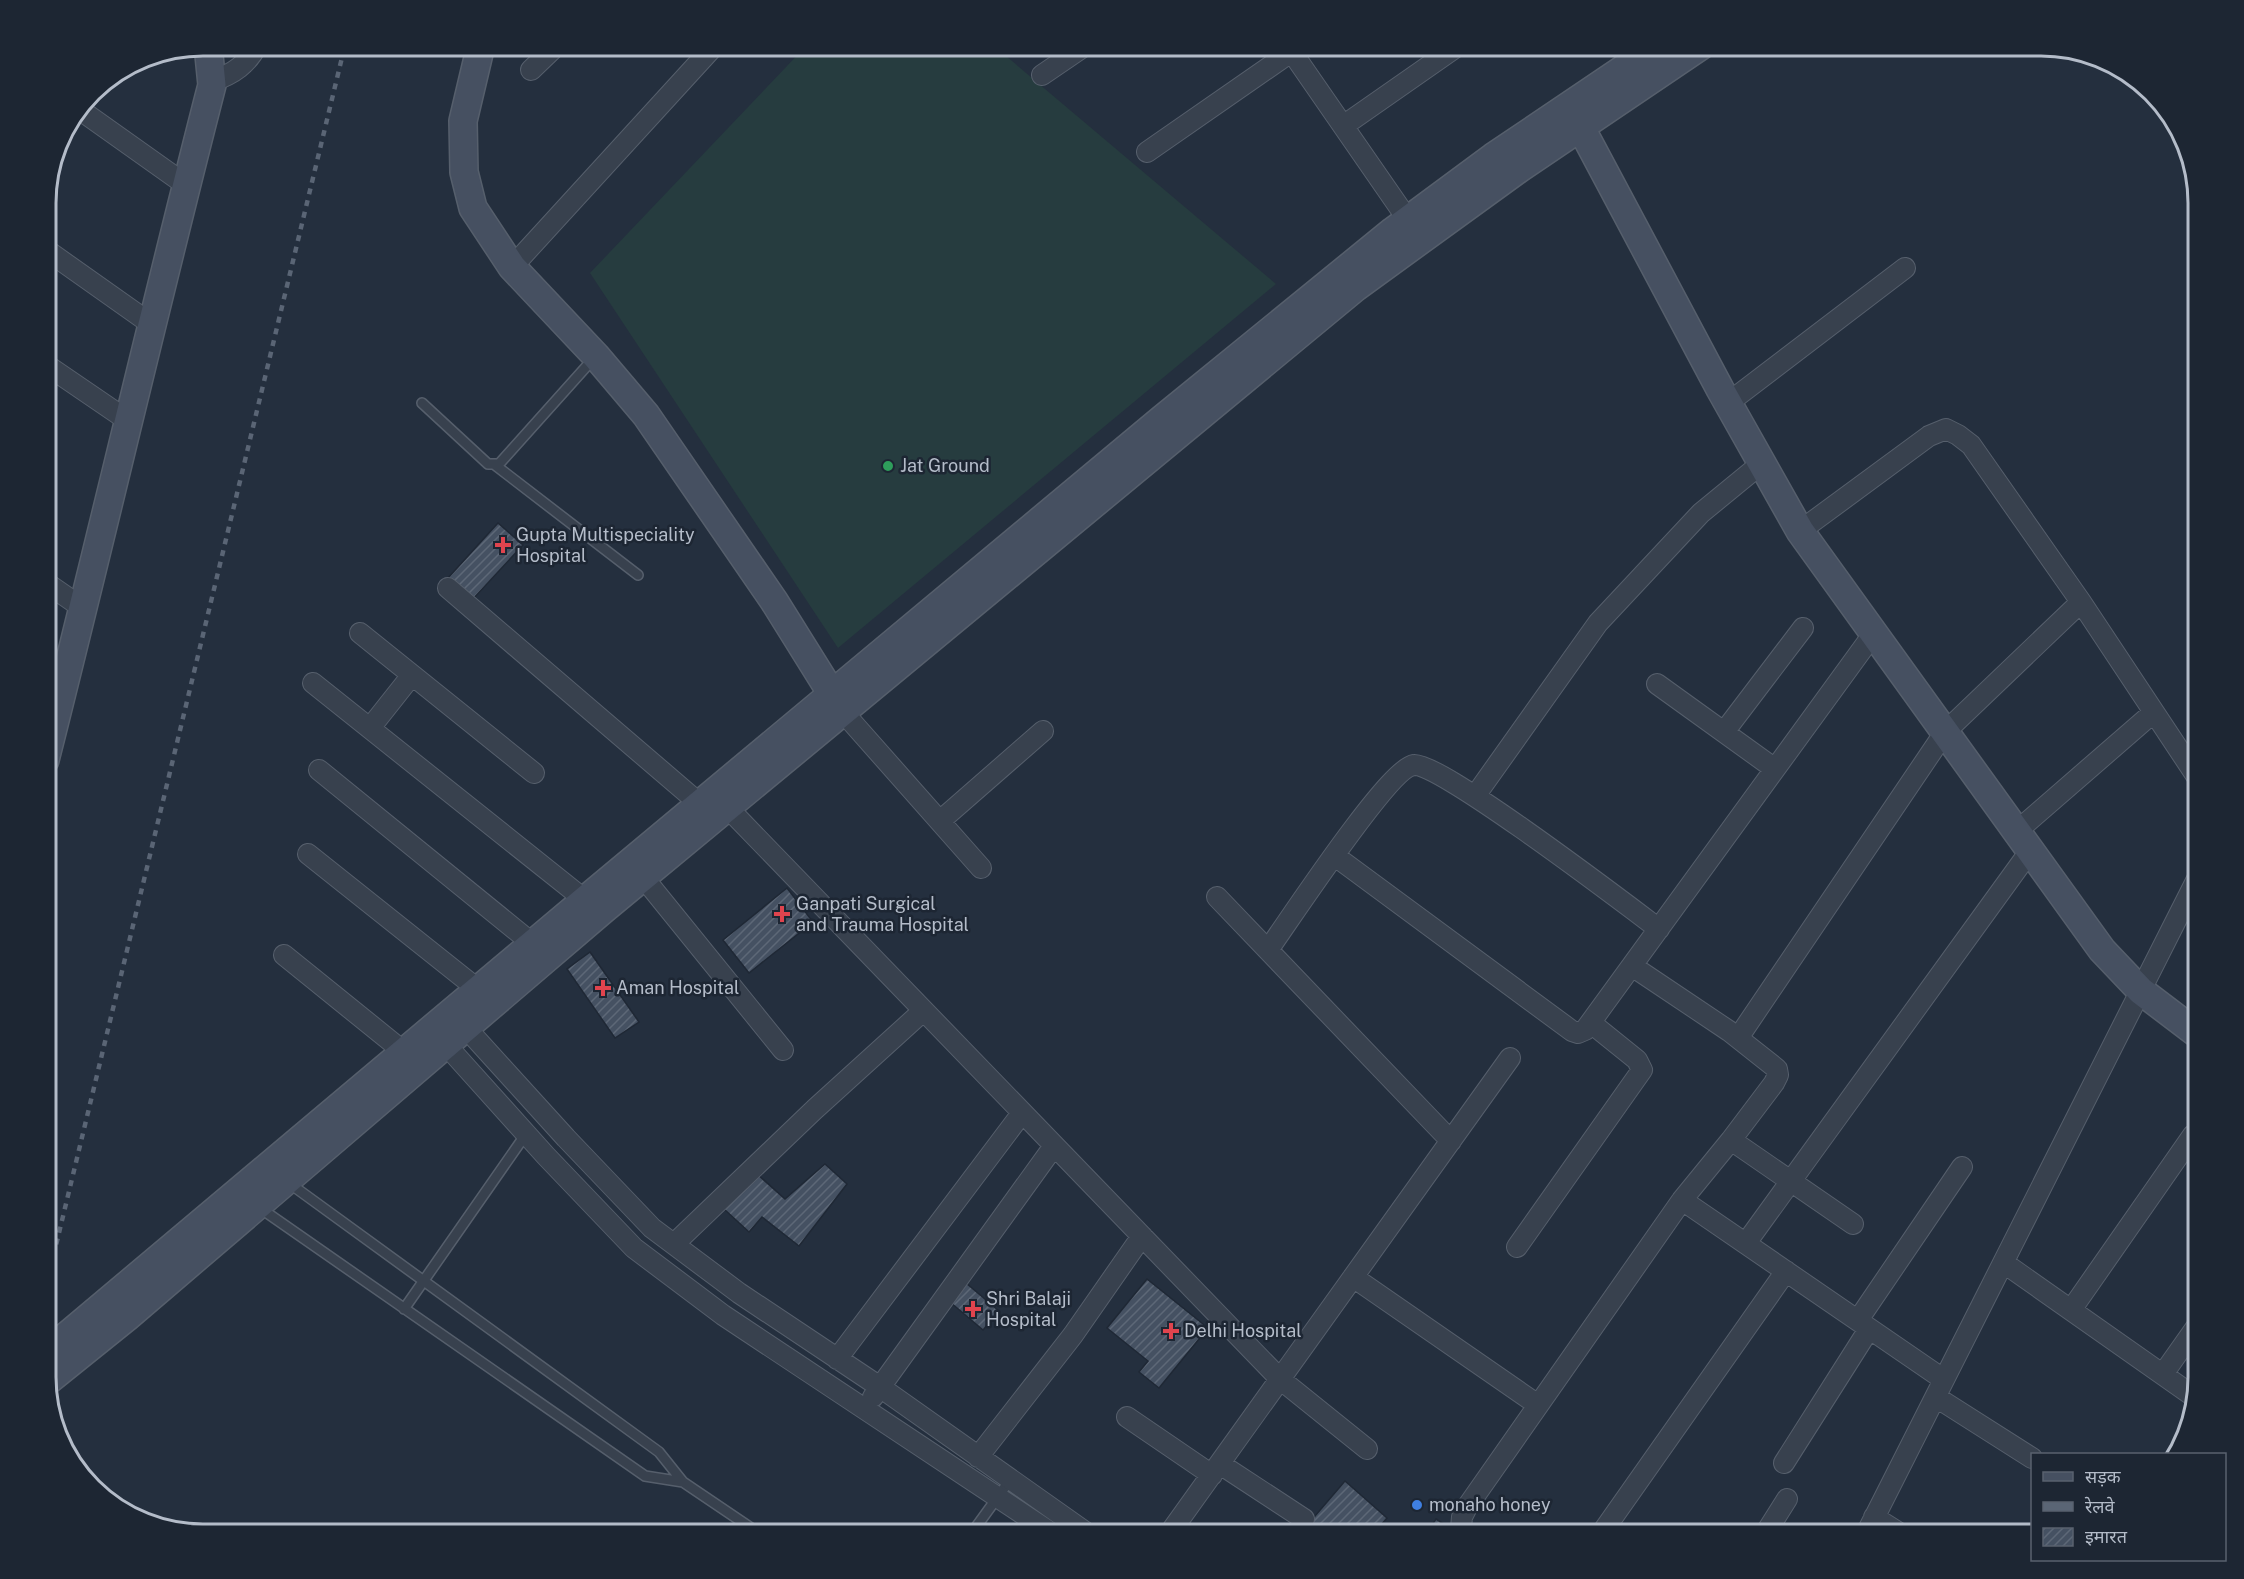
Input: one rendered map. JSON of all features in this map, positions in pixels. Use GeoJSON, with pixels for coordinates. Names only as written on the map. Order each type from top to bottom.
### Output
{"type":"FeatureCollection","features":[{"type":"Feature","properties":{"kind":"main road"},"geometry":{"type":"LineString","coordinates":[[56,717],[130,422],[151,324],[213,81],[210,56]]}},
{"type":"Feature","properties":{"kind":"main road"},"geometry":{"type":"LineString","coordinates":[[478,56],[462,121],[464,172],[473,208],[512,267],[596,356],[646,415],[774,601],[837,703]]}},
{"type":"Feature","properties":{"kind":"main road"},"geometry":{"type":"LineString","coordinates":[[1575,117],[1640,56]]}},
{"type":"Feature","properties":{"kind":"main road"},"geometry":{"type":"LineString","coordinates":[[277,1174],[404,1052],[449,1029],[480,991],[700,804],[837,703],[1035,538],[1356,287],[1415,230],[1575,117],[1683,56]]}},
{"type":"Feature","properties":{"kind":"main road"},"geometry":{"type":"LineString","coordinates":[[1575,117],[1728,403],[1800,531],[2102,950],[2141,991],[2188,1027]]}},
{"type":"Feature","properties":{"kind":"main road"},"geometry":{"type":"LineString","coordinates":[[56,1346],[247,1199],[449,1029],[643,877],[727,807],[837,703]]}},
{"type":"Feature","properties":{"kind":"main road"},"geometry":{"type":"LineString","coordinates":[[56,1373],[247,1199]]}},
{"type":"Feature","properties":{"kind":"street"},"geometry":{"type":"LineString","coordinates":[[213,81],[227,76],[251,56]]}},
{"type":"Feature","properties":{"kind":"street"},"geometry":{"type":"LineString","coordinates":[[531,70],[546,56]]}},
{"type":"Feature","properties":{"kind":"street"},"geometry":{"type":"LineString","coordinates":[[512,267],[705,56]]}},
{"type":"Feature","properties":{"kind":"street"},"geometry":{"type":"LineString","coordinates":[[1042,75],[1070,56]]}},
{"type":"Feature","properties":{"kind":"street"},"geometry":{"type":"LineString","coordinates":[[1147,152],[1280,56]]}},
{"type":"Feature","properties":{"kind":"street"},"geometry":{"type":"LineString","coordinates":[[1299,56],[1343,126],[1415,230]]}},
{"type":"Feature","properties":{"kind":"street"},"geometry":{"type":"LineString","coordinates":[[1343,126],[1443,56]]}},
{"type":"Feature","properties":{"kind":"street"},"geometry":{"type":"LineString","coordinates":[[86,114],[186,185]]}},
{"type":"Feature","properties":{"kind":"street"},"geometry":{"type":"LineString","coordinates":[[56,257],[151,324]]}},
{"type":"Feature","properties":{"kind":"street"},"geometry":{"type":"LineString","coordinates":[[1728,403],[1905,268]]}},
{"type":"Feature","properties":{"kind":"street"},"geometry":{"type":"LineString","coordinates":[[56,372],[130,422]]}},
{"type":"Feature","properties":{"kind":"street"},"geometry":{"type":"LineString","coordinates":[[1800,531],[1929,436],[1946,429],[1958,435],[1971,445],[2082,602],[2188,763]]}},
{"type":"Feature","properties":{"kind":"street"},"geometry":{"type":"LineString","coordinates":[[1475,796],[1598,622],[1701,513],[1762,463]]}},
{"type":"Feature","properties":{"kind":"street"},"geometry":{"type":"LineString","coordinates":[[448,588],[700,804]]}},
{"type":"Feature","properties":{"kind":"street"},"geometry":{"type":"LineString","coordinates":[[56,590],[84,609]]}},
{"type":"Feature","properties":{"kind":"street"},"geometry":{"type":"LineString","coordinates":[[1738,1038],[1945,732],[2082,602]]}},
{"type":"Feature","properties":{"kind":"street"},"geometry":{"type":"LineString","coordinates":[[1724,732],[1803,628]]}},
{"type":"Feature","properties":{"kind":"street"},"geometry":{"type":"LineString","coordinates":[[360,633],[534,773]]}},
{"type":"Feature","properties":{"kind":"street"},"geometry":{"type":"LineString","coordinates":[[1335,856],[1572,1031],[1578,1033],[1585,1030],[1591,1023],[1874,633]]}},
{"type":"Feature","properties":{"kind":"street"},"geometry":{"type":"LineString","coordinates":[[370,728],[412,675]]}},
{"type":"Feature","properties":{"kind":"street"},"geometry":{"type":"LineString","coordinates":[[313,683],[585,900]]}},
{"type":"Feature","properties":{"kind":"street"},"geometry":{"type":"LineString","coordinates":[[1657,684],[1775,769]]}},
{"type":"Feature","properties":{"kind":"street"},"geometry":{"type":"LineString","coordinates":[[837,703],[981,868]]}},
{"type":"Feature","properties":{"kind":"street"},"geometry":{"type":"LineString","coordinates":[[1746,1243],[2024,841],[2154,712]]}},
{"type":"Feature","properties":{"kind":"street"},"geometry":{"type":"LineString","coordinates":[[940,821],[1043,731]]}},
{"type":"Feature","properties":{"kind":"street"},"geometry":{"type":"LineString","coordinates":[[1268,950],[1372,804],[1404,769],[1413,765],[1423,765],[1475,796],[1659,929]]}},
{"type":"Feature","properties":{"kind":"street"},"geometry":{"type":"LineString","coordinates":[[319,770],[533,944]]}},
{"type":"Feature","properties":{"kind":"street"},"geometry":{"type":"LineString","coordinates":[[727,807],[1280,1379],[1367,1449]]}},
{"type":"Feature","properties":{"kind":"street"},"geometry":{"type":"LineString","coordinates":[[308,854],[480,991]]}},
{"type":"Feature","properties":{"kind":"street"},"geometry":{"type":"LineString","coordinates":[[643,877],[783,1050]]}},
{"type":"Feature","properties":{"kind":"street"},"geometry":{"type":"LineString","coordinates":[[1216,897],[1451,1141]]}},
{"type":"Feature","properties":{"kind":"street"},"geometry":{"type":"LineString","coordinates":[[1871,1524],[2188,897]]}},
{"type":"Feature","properties":{"kind":"street"},"geometry":{"type":"LineString","coordinates":[[284,955],[404,1052]]}},
{"type":"Feature","properties":{"kind":"street"},"geometry":{"type":"LineString","coordinates":[[1461,1524],[1467,1507],[1682,1200],[1774,1083],[1778,1071],[1738,1038],[1632,966]]}},
{"type":"Feature","properties":{"kind":"street"},"geometry":{"type":"LineString","coordinates":[[674,1244],[815,1109],[924,1011]]}},
{"type":"Feature","properties":{"kind":"street"},"geometry":{"type":"LineString","coordinates":[[1517,1247],[1642,1070],[1637,1060],[1591,1023]]}},
{"type":"Feature","properties":{"kind":"street"},"geometry":{"type":"LineString","coordinates":[[449,1029],[526,1134],[634,1248],[723,1315],[1038,1524]]}},
{"type":"Feature","properties":{"kind":"street"},"geometry":{"type":"LineString","coordinates":[[449,1029],[597,1170],[652,1228],[739,1293],[880,1387],[1074,1524]]}},
{"type":"Feature","properties":{"kind":"street"},"geometry":{"type":"LineString","coordinates":[[1176,1524],[1510,1058]]}},
{"type":"Feature","properties":{"kind":"street"},"geometry":{"type":"LineString","coordinates":[[837,1359],[1022,1113]]}},
{"type":"Feature","properties":{"kind":"street"},"geometry":{"type":"LineString","coordinates":[[1731,1140],[1853,1224]]}},
{"type":"Feature","properties":{"kind":"street"},"geometry":{"type":"LineString","coordinates":[[2071,1310],[2188,1142]]}},
{"type":"Feature","properties":{"kind":"street"},"geometry":{"type":"LineString","coordinates":[[865,1409],[1054,1146]]}},
{"type":"Feature","properties":{"kind":"street"},"geometry":{"type":"LineString","coordinates":[[1784,1463],[1864,1324],[1962,1167]]}},
{"type":"Feature","properties":{"kind":"street"},"geometry":{"type":"LineString","coordinates":[[1682,1200],[1864,1324],[1940,1388],[2031,1457]]}},
{"type":"Feature","properties":{"kind":"street"},"geometry":{"type":"LineString","coordinates":[[978,1457],[1073,1335],[1142,1236]]}},
{"type":"Feature","properties":{"kind":"street"},"geometry":{"type":"LineString","coordinates":[[2004,1263],[2187,1392]]}},
{"type":"Feature","properties":{"kind":"street"},"geometry":{"type":"LineString","coordinates":[[1608,1524],[1786,1271]]}},
{"type":"Feature","properties":{"kind":"street"},"geometry":{"type":"LineString","coordinates":[[1353,1277],[1539,1405]]}},
{"type":"Feature","properties":{"kind":"street"},"geometry":{"type":"LineString","coordinates":[[2163,1374],[2188,1339]]}},
{"type":"Feature","properties":{"kind":"street"},"geometry":{"type":"LineString","coordinates":[[1127,1417],[1304,1520]]}},
{"type":"Feature","properties":{"kind":"street"},"geometry":{"type":"LineString","coordinates":[[1771,1524],[1787,1499]]}},
{"type":"Feature","properties":{"kind":"lane"},"geometry":{"type":"LineString","coordinates":[[495,465],[596,356]]}},
{"type":"Feature","properties":{"kind":"lane"},"geometry":{"type":"LineString","coordinates":[[422,403],[488,464],[495,465],[638,575]]}},
{"type":"Feature","properties":{"kind":"lane"},"geometry":{"type":"LineString","coordinates":[[404,1309],[526,1134]]}},
{"type":"Feature","properties":{"kind":"lane"},"geometry":{"type":"LineString","coordinates":[[277,1174],[659,1452],[683,1482],[745,1524]]}},
{"type":"Feature","properties":{"kind":"lane"},"geometry":{"type":"LineString","coordinates":[[247,1199],[645,1476],[683,1482]]}},
{"type":"Feature","properties":{"kind":"lane"},"geometry":{"type":"LineString","coordinates":[[979,1524],[1010,1480]]}},
{"type":"Feature","properties":{"kind":"green space","name":"Jat Ground"},"geometry":{"type":"Polygon","coordinates":[[[797,56],[1006,56],[1276,284],[838,648],[590,273],[797,56]]]}},
{"type":"Feature","properties":{"kind":"building"},"geometry":{"type":"Polygon","coordinates":[[[498,523],[523,545],[472,600],[448,578],[498,523]]]}},
{"type":"Feature","properties":{"kind":"building"},"geometry":{"type":"Polygon","coordinates":[[[787,888],[813,922],[749,973],[723,940],[787,888]]]}},
{"type":"Feature","properties":{"kind":"building"},"geometry":{"type":"Polygon","coordinates":[[[590,952],[639,1022],[615,1038],[567,969],[590,952]]]}},
{"type":"Feature","properties":{"kind":"building"},"geometry":{"type":"Polygon","coordinates":[[[825,1164],[847,1184],[799,1246],[762,1217],[749,1232],[724,1209],[756,1173],[785,1199],[825,1164]]]}},
{"type":"Feature","properties":{"kind":"building"},"geometry":{"type":"Polygon","coordinates":[[[1147,1279],[1208,1328],[1159,1388],[1139,1372],[1148,1361],[1107,1328],[1147,1279]]]}},
{"type":"Feature","properties":{"kind":"building"},"geometry":{"type":"Polygon","coordinates":[[[966,1283],[999,1311],[983,1330],[950,1302],[966,1283]]]}},
{"type":"Feature","properties":{"kind":"building"},"geometry":{"type":"Polygon","coordinates":[[[1345,1481],[1387,1518],[1382,1524],[1308,1524],[1345,1481]]]}},
{"type":"Feature","properties":{"kind":"building"},"geometry":{"type":"Polygon","coordinates":[[[1436,1519],[1444,1524],[1433,1524],[1436,1519]]]}},
{"type":"Feature","properties":{"kind":"railway"},"geometry":{"type":"LineString","coordinates":[[56,1245],[342,56]]}},
{"type":"Feature","properties":{"kind":"place","name":"Jat Ground"},"geometry":{"type":"Point","coordinates":[888,466]}},
{"type":"Feature","properties":{"kind":"place","name":"Gupta Multispeciality Hospital"},"geometry":{"type":"Point","coordinates":[503,545]}},
{"type":"Feature","properties":{"kind":"place","name":"Ganpati Surgical and Trauma Hospital"},"geometry":{"type":"Point","coordinates":[782,914]}},
{"type":"Feature","properties":{"kind":"place","name":"Aman Hospital"},"geometry":{"type":"Point","coordinates":[603,988]}},
{"type":"Feature","properties":{"kind":"place","name":"Shri Balaji Hospital"},"geometry":{"type":"Point","coordinates":[973,1309]}},
{"type":"Feature","properties":{"kind":"place","name":"Delhi Hospital"},"geometry":{"type":"Point","coordinates":[1171,1331]}},
{"type":"Feature","properties":{"kind":"place","name":"monaho honey"},"geometry":{"type":"Point","coordinates":[1417,1505]}}]}
